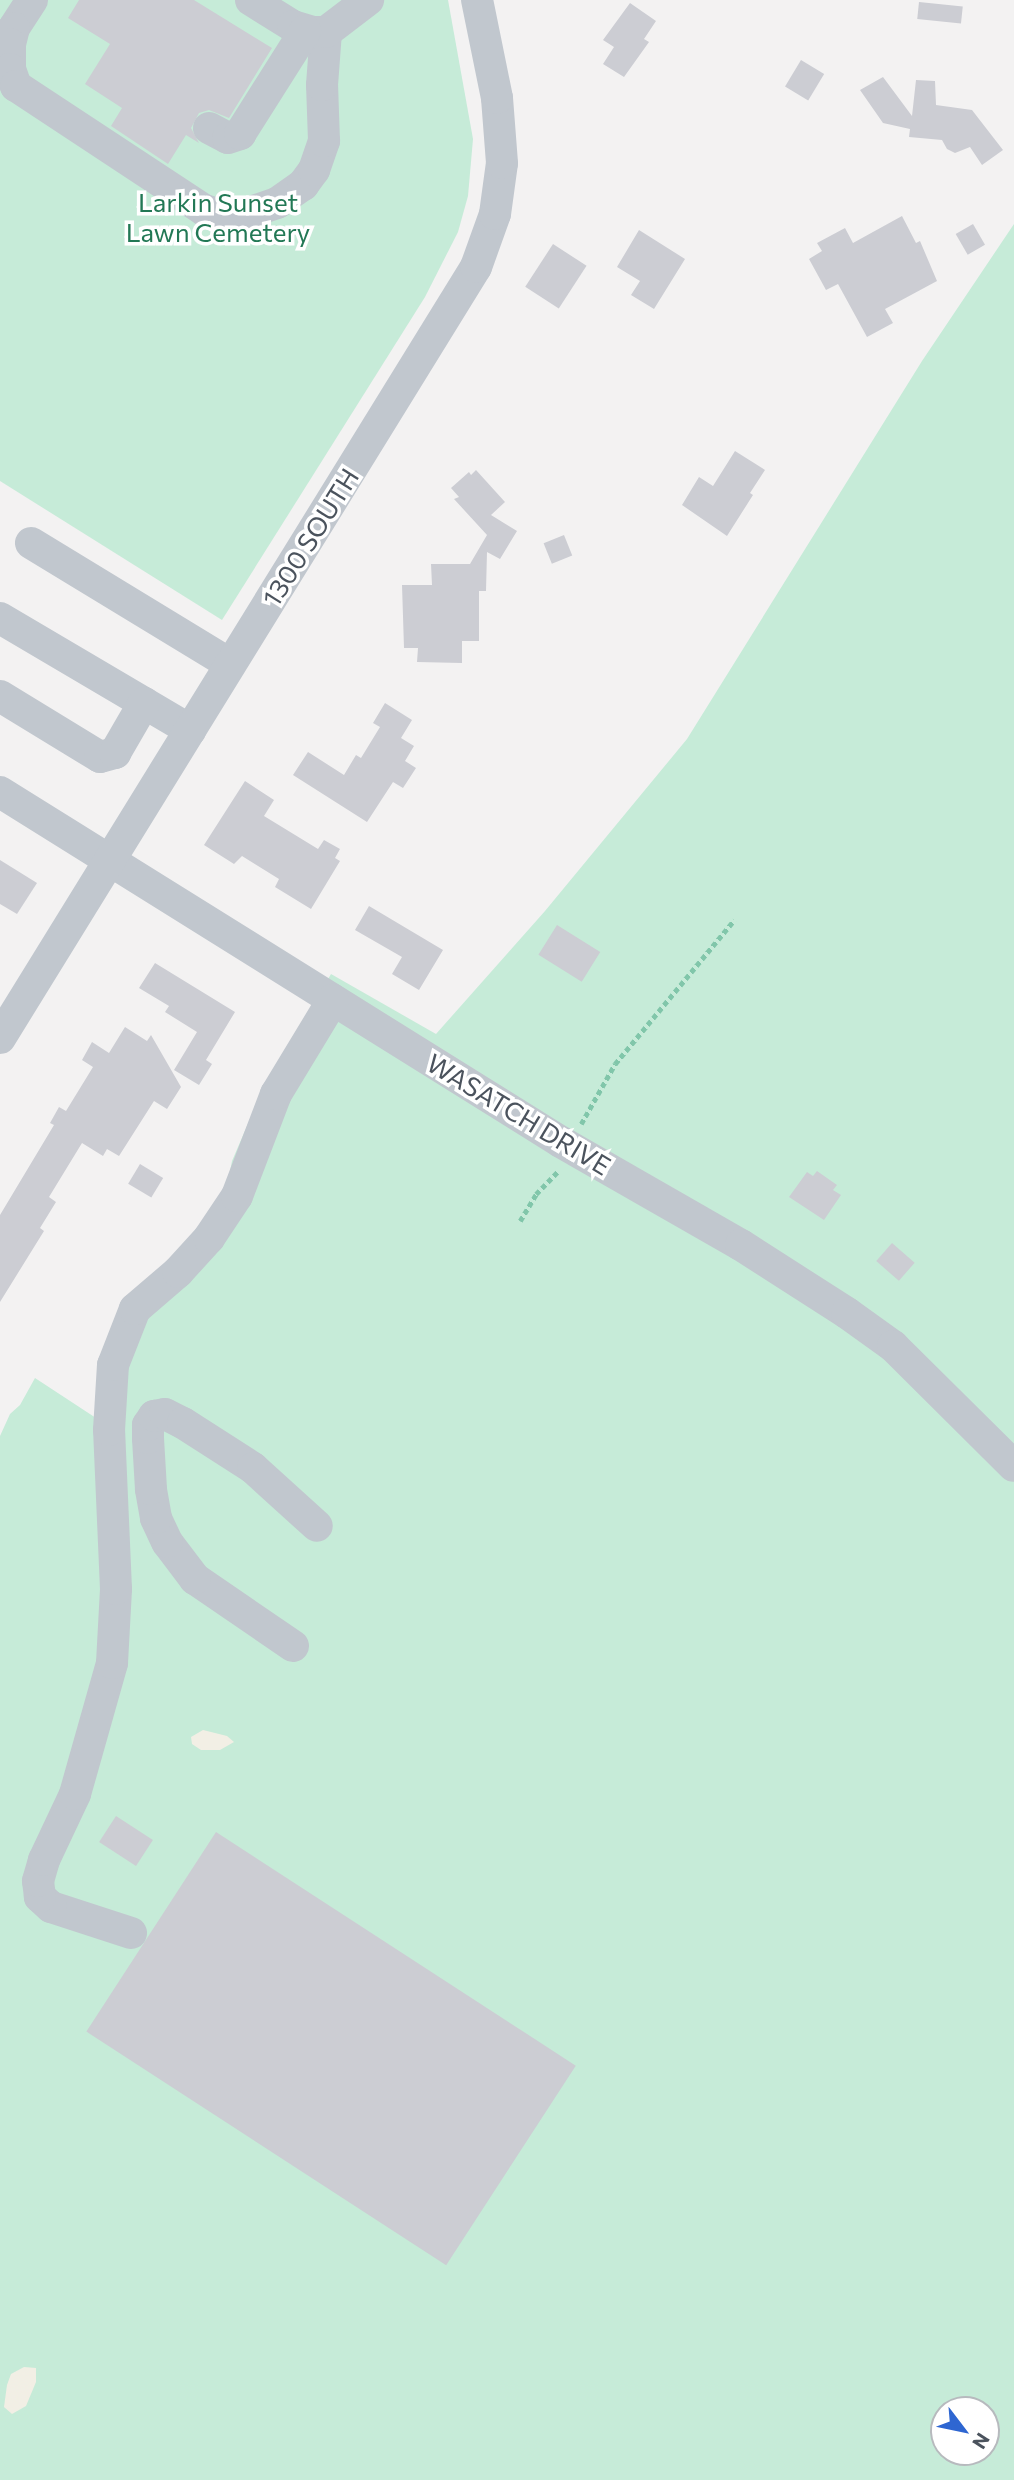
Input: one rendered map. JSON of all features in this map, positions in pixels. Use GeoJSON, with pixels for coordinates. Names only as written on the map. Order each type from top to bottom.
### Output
{"type":"FeatureCollection","features":[{"type":"Feature","properties":{"kind":"street"},"geometry":{"type":"LineString","coordinates":[[32,0],[14,28],[10,44],[10,69],[16,86],[192,202],[218,214],[248,213],[277,203],[303,185],[314,170],[324,141],[316,31]]}},
{"type":"Feature","properties":{"kind":"street"},"geometry":{"type":"LineString","coordinates":[[251,0],[316,31]]}},
{"type":"Feature","properties":{"kind":"street"},"geometry":{"type":"LineString","coordinates":[[209,128],[228,138],[240,134],[316,31],[368,0]]}},
{"type":"Feature","properties":{"kind":"street","name":"1300 SOUTH"},"geometry":{"type":"LineString","coordinates":[[0,1038],[476,267],[487,240],[500,188],[502,139],[477,0]]}},
{"type":"Feature","properties":{"kind":"street"},"geometry":{"type":"LineString","coordinates":[[31,542],[230,664]]}},
{"type":"Feature","properties":{"kind":"street"},"geometry":{"type":"LineString","coordinates":[[0,618],[190,730]]}},
{"type":"Feature","properties":{"kind":"street"},"geometry":{"type":"LineString","coordinates":[[0,696],[100,757],[116,753],[144,703]]}},
{"type":"Feature","properties":{"kind":"street","name":"WASATCH DRIVE"},"geometry":{"type":"LineString","coordinates":[[0,792],[561,1142],[741,1244],[848,1313],[893,1346],[1014,1466]]}},
{"type":"Feature","properties":{"kind":"street"},"geometry":{"type":"LineString","coordinates":[[131,1933],[51,1907],[40,1897],[38,1881],[44,1860],[75,1794],[112,1663],[117,1588],[109,1430],[113,1364],[135,1309],[178,1272],[209,1238],[237,1196],[276,1094],[333,1000]]}},
{"type":"Feature","properties":{"kind":"street"},"geometry":{"type":"LineString","coordinates":[[293,1646],[195,1579],[167,1542],[156,1518],[148,1462],[148,1425],[154,1416],[165,1414],[183,1423],[253,1468],[317,1526]]}},
{"type":"Feature","properties":{"kind":"path"},"geometry":{"type":"LineString","coordinates":[[579,1129],[585,1112],[615,1064],[734,920]]}},
{"type":"Feature","properties":{"kind":"path"},"geometry":{"type":"LineString","coordinates":[[520,1222],[536,1194],[560,1169]]}},
{"type":"Feature","properties":{"kind":"green space","name":"Larkin Sunset Lawn Cemetery"},"geometry":{"type":"Polygon","coordinates":[[[0,0],[448,0],[473,139],[468,196],[458,232],[425,297],[222,620],[0,481],[0,0]]]}},
{"type":"Feature","properties":{"kind":"green space"},"geometry":{"type":"Polygon","coordinates":[[[1014,224],[1014,2480],[0,2480],[0,1436],[10,1414],[20,1405],[35,1378],[96,1418],[177,1258],[226,1191],[232,1161],[262,1091],[331,974],[436,1034],[545,911],[687,739],[922,361],[1014,224]]]}},
{"type":"Feature","properties":{"kind":"sand"},"geometry":{"type":"Polygon","coordinates":[[[203,1730],[227,1736],[234,1742],[220,1750],[201,1750],[192,1744],[191,1737],[203,1730]]]}},
{"type":"Feature","properties":{"kind":"sand"},"geometry":{"type":"Polygon","coordinates":[[[24,2367],[36,2368],[36,2382],[26,2406],[12,2414],[4,2407],[7,2385],[11,2374],[24,2367]]]}},
{"type":"Feature","properties":{"kind":"building"},"geometry":{"type":"Polygon","coordinates":[[[79,0],[194,0],[272,48],[229,118],[209,110],[199,113],[191,128],[199,143],[186,135],[168,164],[111,126],[122,108],[85,84],[110,44],[68,18],[79,0]]]}},
{"type":"Feature","properties":{"kind":"building"},"geometry":{"type":"Polygon","coordinates":[[[919,2],[963,7],[961,24],[917,19],[919,2]]]}},
{"type":"Feature","properties":{"kind":"building"},"geometry":{"type":"Polygon","coordinates":[[[630,3],[656,21],[644,39],[649,42],[624,77],[603,64],[614,47],[603,40],[630,3]]]}},
{"type":"Feature","properties":{"kind":"building"},"geometry":{"type":"Polygon","coordinates":[[[801,60],[824,74],[808,100],[785,87],[801,60]]]}},
{"type":"Feature","properties":{"kind":"building"},"geometry":{"type":"Polygon","coordinates":[[[883,77],[912,116],[916,80],[935,81],[936,105],[972,110],[1003,150],[982,165],[970,147],[955,153],[947,149],[942,140],[909,137],[910,129],[883,123],[860,90],[883,77]]]}},
{"type":"Feature","properties":{"kind":"building"},"geometry":{"type":"Polygon","coordinates":[[[902,216],[916,243],[920,241],[937,281],[885,309],[893,323],[867,337],[838,284],[826,290],[809,259],[822,251],[817,243],[845,228],[853,243],[902,216]]]}},
{"type":"Feature","properties":{"kind":"building"},"geometry":{"type":"Polygon","coordinates":[[[973,224],[985,245],[968,255],[956,234],[973,224]]]}},
{"type":"Feature","properties":{"kind":"building"},"geometry":{"type":"Polygon","coordinates":[[[639,230],[685,259],[654,309],[631,295],[640,281],[617,267],[639,230]]]}},
{"type":"Feature","properties":{"kind":"building"},"geometry":{"type":"Polygon","coordinates":[[[553,244],[587,266],[559,309],[525,287],[553,244]]]}},
{"type":"Feature","properties":{"kind":"building"},"geometry":{"type":"Polygon","coordinates":[[[735,451],[765,470],[727,536],[682,505],[699,477],[713,486],[735,451]]]}},
{"type":"Feature","properties":{"kind":"building"},"geometry":{"type":"Polygon","coordinates":[[[476,470],[505,502],[491,515],[517,531],[500,559],[487,552],[486,591],[479,591],[479,641],[462,641],[462,663],[417,662],[418,648],[404,648],[402,585],[432,585],[431,564],[470,564],[487,535],[454,499],[459,497],[451,488],[469,472],[471,475],[476,470]]]}},
{"type":"Feature","properties":{"kind":"building"},"geometry":{"type":"Polygon","coordinates":[[[564,535],[572,555],[552,564],[544,543],[564,535]]]}},
{"type":"Feature","properties":{"kind":"building"},"geometry":{"type":"Polygon","coordinates":[[[385,703],[412,720],[401,738],[414,746],[405,761],[416,768],[403,788],[393,782],[367,822],[293,775],[308,752],[344,775],[356,755],[361,758],[380,727],[373,723],[385,703]]]}},
{"type":"Feature","properties":{"kind":"building"},"geometry":{"type":"Polygon","coordinates":[[[245,781],[274,800],[264,816],[318,849],[324,840],[340,849],[335,858],[340,861],[311,909],[275,887],[279,879],[242,856],[234,864],[204,845],[245,781]]]}},
{"type":"Feature","properties":{"kind":"building"},"geometry":{"type":"Polygon","coordinates":[[[0,860],[37,883],[17,914],[0,904],[0,860]]]}},
{"type":"Feature","properties":{"kind":"building"},"geometry":{"type":"Polygon","coordinates":[[[369,906],[443,950],[419,990],[392,974],[402,957],[355,930],[369,906]]]}},
{"type":"Feature","properties":{"kind":"building"},"geometry":{"type":"Polygon","coordinates":[[[557,925],[600,952],[582,982],[538,955],[557,925]]]}},
{"type":"Feature","properties":{"kind":"building"},"geometry":{"type":"Polygon","coordinates":[[[155,963],[235,1012],[206,1060],[212,1064],[199,1085],[174,1070],[197,1032],[165,1012],[169,1006],[139,988],[155,963]]]}},
{"type":"Feature","properties":{"kind":"building"},"geometry":{"type":"Polygon","coordinates":[[[125,1027],[147,1041],[151,1035],[181,1087],[167,1109],[154,1101],[119,1156],[107,1149],[103,1156],[82,1143],[49,1197],[56,1202],[40,1228],[44,1231],[0,1302],[0,1215],[54,1125],[50,1123],[59,1107],[66,1111],[93,1067],[82,1060],[92,1042],[109,1053],[125,1027]]]}},
{"type":"Feature","properties":{"kind":"building"},"geometry":{"type":"Polygon","coordinates":[[[140,1164],[163,1178],[151,1198],[128,1184],[140,1164]]]}},
{"type":"Feature","properties":{"kind":"building"},"geometry":{"type":"Polygon","coordinates":[[[817,1171],[837,1185],[833,1190],[841,1195],[824,1220],[789,1197],[807,1172],[813,1176],[817,1171]]]}},
{"type":"Feature","properties":{"kind":"building"},"geometry":{"type":"Polygon","coordinates":[[[892,1243],[915,1263],[899,1281],[876,1261],[892,1243]]]}},
{"type":"Feature","properties":{"kind":"building"},"geometry":{"type":"Polygon","coordinates":[[[116,1816],[153,1840],[136,1866],[99,1842],[116,1816]]]}},
{"type":"Feature","properties":{"kind":"building"},"geometry":{"type":"Polygon","coordinates":[[[216,1832],[576,2066],[446,2265],[86,2032],[216,1832]]]}}]}
